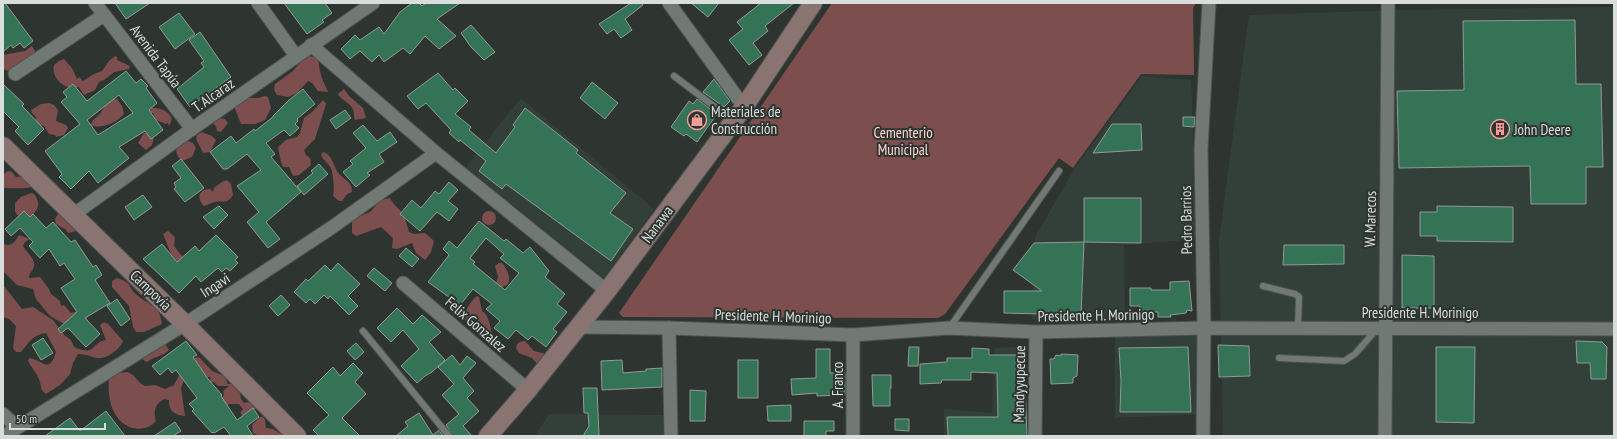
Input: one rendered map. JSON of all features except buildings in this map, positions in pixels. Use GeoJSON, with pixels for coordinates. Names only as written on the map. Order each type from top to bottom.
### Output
{"type":"FeatureCollection","features":[{"type":"Feature","properties":{"kind":"street","name":"Avenida Tapúa"},"geometry":{"type":"LineString","coordinates":[[96,3],[192,129]]}},
{"type":"Feature","properties":{"kind":"street"},"geometry":{"type":"LineString","coordinates":[[258,3],[296,56]]}},
{"type":"Feature","properties":{"kind":"street","name":"T. Alcaraz"},"geometry":{"type":"LineString","coordinates":[[73,215],[192,129],[373,3]]}},
{"type":"Feature","properties":{"kind":"street"},"geometry":{"type":"LineString","coordinates":[[669,3],[739,114]]}},
{"type":"Feature","properties":{"kind":"street","name":"Nanawa"},"geometry":{"type":"LineString","coordinates":[[488,436],[528,390],[607,291],[739,114],[813,3]]}},
{"type":"Feature","properties":{"kind":"street","name":"Pedro Barrios"},"geometry":{"type":"LineString","coordinates":[[1203,436],[1204,328],[1201,149],[1209,3]]}},
{"type":"Feature","properties":{"kind":"street","name":"W. Marecos"},"geometry":{"type":"LineString","coordinates":[[1385,436],[1382,328],[1388,3]]}},
{"type":"Feature","properties":{"kind":"street"},"geometry":{"type":"LineString","coordinates":[[15,74],[104,15]]}},
{"type":"Feature","properties":{"kind":"street"},"geometry":{"type":"LineString","coordinates":[[311,45],[436,153],[607,291]]}},
{"type":"Feature","properties":{"kind":"street","name":"Campovía"},"geometry":{"type":"LineString","coordinates":[[3,146],[297,436]]}},
{"type":"Feature","properties":{"kind":"street","name":"Ingavi"},"geometry":{"type":"LineString","coordinates":[[4,436],[185,324],[331,228],[436,153]]}},
{"type":"Feature","properties":{"kind":"street","name":"Felix Gonzalez"},"geometry":{"type":"LineString","coordinates":[[403,283],[528,390]]}},
{"type":"Feature","properties":{"kind":"street","name":"Presidente H. Morinigo"},"geometry":{"type":"LineString","coordinates":[[579,327],[669,328],[853,335],[949,328],[1036,332],[1204,328],[1614,329]]}},
{"type":"Feature","properties":{"kind":"street"},"geometry":{"type":"LineString","coordinates":[[669,328],[671,436]]}},
{"type":"Feature","properties":{"kind":"street","name":"Mandyyupecue"},"geometry":{"type":"LineString","coordinates":[[1035,436],[1036,332]]}},
{"type":"Feature","properties":{"kind":"street","name":"A. Franco"},"geometry":{"type":"LineString","coordinates":[[853,335],[853,436]]}},
{"type":"Feature","properties":{"kind":"street"},"geometry":{"type":"LineString","coordinates":[[3,414],[17,428]]}},
{"type":"Feature","properties":{"kind":"lane"},"geometry":{"type":"LineString","coordinates":[[674,76],[739,114]]}},
{"type":"Feature","properties":{"kind":"lane"},"geometry":{"type":"LineString","coordinates":[[949,328],[1059,171]]}},
{"type":"Feature","properties":{"kind":"lane"},"geometry":{"type":"LineString","coordinates":[[1263,286],[1295,294],[1300,297],[1298,328]]}},
{"type":"Feature","properties":{"kind":"lane"},"geometry":{"type":"LineString","coordinates":[[1279,358],[1344,361],[1355,354],[1382,328]]}},
{"type":"Feature","properties":{"kind":"lane"},"geometry":{"type":"LineString","coordinates":[[363,331],[449,436]]}},
{"type":"Feature","properties":{"kind":"shaded area"},"geometry":{"type":"Polygon","coordinates":[[[1613,7],[1614,436],[1223,436],[1219,240],[1249,15],[1402,10],[1613,7]]]}},
{"type":"Feature","properties":{"kind":"shaded area"},"geometry":{"type":"Polygon","coordinates":[[[1142,76],[1191,80],[1198,239],[1124,245],[1125,320],[1032,319],[1035,237],[1075,168],[1142,76]]]}},
{"type":"Feature","properties":{"kind":"shaded area"},"geometry":{"type":"Polygon","coordinates":[[[521,98],[654,209],[604,278],[466,167],[521,98]]]}},
{"type":"Feature","properties":{"kind":"shaded area"},"geometry":{"type":"Polygon","coordinates":[[[1196,332],[1200,414],[1115,418],[1115,336],[1196,332]]]}},
{"type":"Feature","properties":{"kind":"shaded area"},"geometry":{"type":"Polygon","coordinates":[[[1023,347],[1024,436],[944,436],[944,409],[992,413],[995,348],[1023,347]]]}},
{"type":"Feature","properties":{"kind":"shaded area"},"geometry":{"type":"Polygon","coordinates":[[[549,414],[663,415],[663,436],[535,436],[549,414]]]}},
{"type":"Feature","properties":{"kind":"green space","name":"Cementerio Municipal"},"geometry":{"type":"Polygon","coordinates":[[[832,3],[1196,3],[1193,8],[1194,75],[1141,74],[1073,168],[1059,158],[945,314],[938,318],[623,317],[619,313],[832,3]]]}},
{"type":"Feature","properties":{"kind":"green space"},"geometry":{"type":"Polygon","coordinates":[[[32,46],[35,51],[34,56],[10,71],[5,70],[3,67],[3,55],[25,51],[32,46]]]}},
{"type":"Feature","properties":{"kind":"green space"},"geometry":{"type":"Polygon","coordinates":[[[115,56],[117,57],[117,60],[130,66],[129,69],[114,72],[99,82],[95,90],[84,95],[79,87],[69,87],[60,83],[55,75],[54,65],[64,59],[72,68],[77,79],[79,77],[83,81],[102,71],[109,61],[115,56]]]}},
{"type":"Feature","properties":{"kind":"green space"},"geometry":{"type":"Polygon","coordinates":[[[307,56],[314,57],[318,60],[321,76],[328,92],[318,91],[312,83],[308,81],[297,93],[288,97],[277,95],[274,90],[275,84],[293,71],[307,56]]]}},
{"type":"Feature","properties":{"kind":"green space"},"geometry":{"type":"Polygon","coordinates":[[[344,89],[349,96],[363,108],[366,118],[355,120],[354,111],[352,108],[338,95],[344,89]]]}},
{"type":"Feature","properties":{"kind":"green space"},"geometry":{"type":"Polygon","coordinates":[[[265,96],[268,97],[271,108],[265,120],[255,124],[241,124],[234,106],[242,98],[258,98],[265,96]]]}},
{"type":"Feature","properties":{"kind":"green space"},"geometry":{"type":"Polygon","coordinates":[[[112,98],[117,99],[122,106],[124,114],[118,120],[104,126],[99,127],[91,125],[107,103],[112,98]]]}},
{"type":"Feature","properties":{"kind":"green space"},"geometry":{"type":"Polygon","coordinates":[[[323,100],[326,104],[315,139],[304,150],[306,155],[310,158],[311,165],[299,175],[293,176],[289,167],[283,167],[278,147],[286,140],[297,137],[300,133],[304,118],[323,100]]]}},
{"type":"Feature","properties":{"kind":"green space"},"geometry":{"type":"Polygon","coordinates":[[[49,103],[54,105],[58,110],[56,121],[66,125],[68,128],[64,135],[56,137],[55,135],[49,134],[44,126],[35,122],[36,117],[31,110],[41,104],[49,103]]]}},
{"type":"Feature","properties":{"kind":"green space"},"geometry":{"type":"Polygon","coordinates":[[[152,108],[158,108],[168,113],[172,119],[169,126],[168,123],[166,124],[156,120],[153,113],[149,112],[152,108]]]}},
{"type":"Feature","properties":{"kind":"green space"},"geometry":{"type":"Polygon","coordinates":[[[213,117],[225,119],[228,123],[221,132],[217,131],[216,126],[208,119],[213,117]]]}},
{"type":"Feature","properties":{"kind":"green space"},"geometry":{"type":"Polygon","coordinates":[[[202,132],[212,136],[216,140],[210,152],[203,153],[196,139],[197,135],[202,132]]]}},
{"type":"Feature","properties":{"kind":"green space"},"geometry":{"type":"Polygon","coordinates":[[[144,133],[150,134],[154,137],[152,145],[146,150],[138,143],[144,133]]]}},
{"type":"Feature","properties":{"kind":"green space"},"geometry":{"type":"Polygon","coordinates":[[[185,140],[193,143],[196,148],[192,157],[182,161],[177,154],[176,148],[185,140]]]}},
{"type":"Feature","properties":{"kind":"green space"},"geometry":{"type":"Polygon","coordinates":[[[324,152],[332,159],[339,174],[351,186],[352,192],[347,194],[342,201],[339,201],[333,196],[334,186],[331,168],[321,155],[324,152]]]}},
{"type":"Feature","properties":{"kind":"green space"},"geometry":{"type":"Polygon","coordinates":[[[9,171],[16,177],[23,176],[33,184],[32,187],[3,188],[3,175],[9,171]]]}},
{"type":"Feature","properties":{"kind":"green space"},"geometry":{"type":"Polygon","coordinates":[[[227,180],[231,184],[233,195],[231,198],[226,201],[217,201],[204,206],[199,197],[201,192],[206,189],[210,189],[213,192],[214,188],[227,180]]]}},
{"type":"Feature","properties":{"kind":"green space"},"geometry":{"type":"Polygon","coordinates":[[[31,193],[34,194],[38,203],[36,211],[31,216],[17,215],[15,211],[15,203],[21,197],[31,193]]]}},
{"type":"Feature","properties":{"kind":"green space"},"geometry":{"type":"Polygon","coordinates":[[[390,198],[404,215],[409,232],[414,234],[425,233],[434,241],[431,252],[425,260],[416,253],[412,243],[397,249],[392,248],[393,238],[381,227],[356,236],[352,233],[352,222],[355,218],[370,212],[381,200],[390,198]]]}},
{"type":"Feature","properties":{"kind":"green space"},"geometry":{"type":"Polygon","coordinates":[[[489,211],[494,213],[496,218],[494,223],[489,225],[484,223],[482,218],[484,213],[489,211]]]}},
{"type":"Feature","properties":{"kind":"green space"},"geometry":{"type":"Polygon","coordinates":[[[59,213],[76,229],[76,231],[68,233],[65,229],[56,224],[55,219],[59,213]]]}},
{"type":"Feature","properties":{"kind":"green space"},"geometry":{"type":"Polygon","coordinates":[[[168,231],[175,237],[174,246],[185,262],[181,266],[171,254],[163,234],[168,231]]]}},
{"type":"Feature","properties":{"kind":"green space"},"geometry":{"type":"Polygon","coordinates":[[[19,235],[30,239],[25,242],[23,246],[34,263],[29,278],[40,277],[51,294],[60,301],[61,306],[64,305],[71,313],[82,310],[86,314],[87,319],[84,324],[74,327],[64,324],[50,316],[36,299],[33,289],[17,285],[3,271],[3,244],[11,245],[19,235]]]}},
{"type":"Feature","properties":{"kind":"green space"},"geometry":{"type":"Polygon","coordinates":[[[502,263],[508,273],[509,279],[508,284],[501,288],[496,283],[498,277],[495,266],[502,263]]]}},
{"type":"Feature","properties":{"kind":"green space"},"geometry":{"type":"Polygon","coordinates":[[[117,278],[126,282],[142,299],[157,309],[162,324],[144,332],[136,332],[133,327],[129,306],[112,287],[112,281],[117,278]]]}},
{"type":"Feature","properties":{"kind":"green space"},"geometry":{"type":"Polygon","coordinates":[[[3,285],[22,309],[33,307],[53,320],[64,335],[71,340],[74,347],[86,351],[106,340],[100,325],[104,322],[108,324],[123,341],[120,347],[104,357],[96,358],[78,354],[73,363],[70,374],[60,385],[46,394],[42,390],[39,379],[28,361],[29,358],[34,359],[48,365],[51,363],[56,352],[46,333],[35,337],[21,352],[16,352],[13,348],[16,326],[9,319],[3,317],[3,285]]]}},
{"type":"Feature","properties":{"kind":"green space"},"geometry":{"type":"Polygon","coordinates":[[[477,296],[479,297],[482,311],[488,318],[492,334],[490,338],[485,340],[478,328],[467,324],[465,320],[465,315],[469,305],[477,296]]]}},
{"type":"Feature","properties":{"kind":"green space"},"geometry":{"type":"Polygon","coordinates":[[[525,341],[534,351],[546,354],[548,356],[539,366],[532,358],[519,353],[516,348],[517,344],[525,341]]]}},
{"type":"Feature","properties":{"kind":"green space"},"geometry":{"type":"Polygon","coordinates":[[[165,344],[169,350],[164,354],[147,362],[141,358],[165,344]]]}},
{"type":"Feature","properties":{"kind":"green space"},"geometry":{"type":"Polygon","coordinates":[[[198,357],[212,371],[224,376],[228,384],[233,384],[239,388],[241,399],[244,403],[254,403],[256,408],[244,417],[240,413],[243,409],[239,404],[229,404],[222,410],[222,398],[224,395],[223,391],[229,386],[218,386],[214,382],[210,383],[210,377],[185,378],[181,388],[185,416],[178,415],[173,412],[169,404],[169,400],[164,399],[156,408],[156,421],[151,425],[139,429],[122,423],[112,408],[109,391],[109,378],[117,373],[128,372],[145,386],[155,385],[165,389],[174,385],[186,365],[198,357]]]}},
{"type":"Feature","properties":{"kind":"green space"},"geometry":{"type":"Polygon","coordinates":[[[260,417],[263,417],[265,420],[266,428],[273,429],[284,436],[260,436],[253,433],[252,425],[260,417]]]}},
{"type":"Feature","properties":{"kind":"place","name":"Materiales de Construcción"},"geometry":{"type":"Point","coordinates":[697,120]}},
{"type":"Feature","properties":{"kind":"place","name":"John Deere"},"geometry":{"type":"Point","coordinates":[1500,129]}}]}
